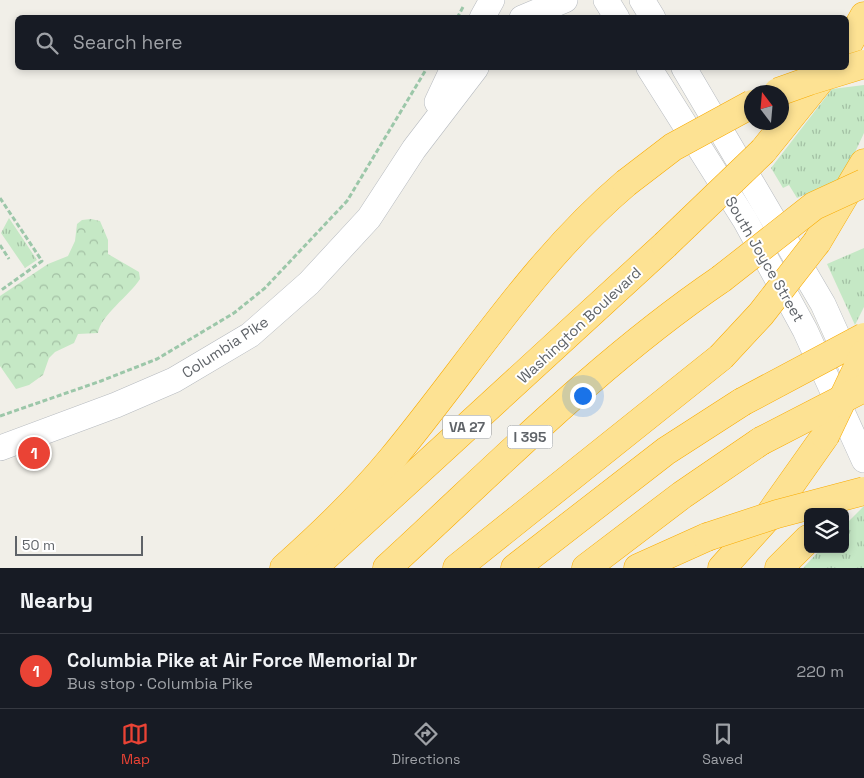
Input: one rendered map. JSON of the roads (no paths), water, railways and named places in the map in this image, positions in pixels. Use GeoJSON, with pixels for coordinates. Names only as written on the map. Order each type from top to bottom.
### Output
{"type":"FeatureCollection","features":[{"type":"Feature","properties":{"kind":"highway"},"geometry":{"type":"LineString","coordinates":[[849,43],[864,16]]}},
{"type":"Feature","properties":{"kind":"highway"},"geometry":{"type":"LineString","coordinates":[[849,69],[864,64]]}},
{"type":"Feature","properties":{"kind":"highway","name":"Washington Boulevard"},"geometry":{"type":"LineString","coordinates":[[313,568],[665,245],[763,151],[828,70]]}},
{"type":"Feature","properties":{"kind":"highway"},"geometry":{"type":"LineString","coordinates":[[789,88],[844,70]]}},
{"type":"Feature","properties":{"kind":"highway"},"geometry":{"type":"LineString","coordinates":[[284,568],[345,510],[390,461],[555,251],[626,182],[673,146],[744,108]]}},
{"type":"Feature","properties":{"kind":"highway"},"geometry":{"type":"LineString","coordinates":[[457,568],[721,357],[767,307],[817,242],[864,162]]}},
{"type":"Feature","properties":{"kind":"highway"},"geometry":{"type":"LineString","coordinates":[[720,279],[814,206],[864,184]]}},
{"type":"Feature","properties":{"kind":"highway","name":"I 395"},"geometry":{"type":"LineString","coordinates":[[387,568],[606,367],[676,309],[720,279],[794,236],[864,204]]}},
{"type":"Feature","properties":{"kind":"highway"},"geometry":{"type":"LineString","coordinates":[[515,568],[666,451],[742,402],[864,337]]}},
{"type":"Feature","properties":{"kind":"highway"},"geometry":{"type":"LineString","coordinates":[[722,568],[772,511],[825,436],[864,354]]}},
{"type":"Feature","properties":{"kind":"highway"},"geometry":{"type":"LineString","coordinates":[[586,568],[682,494],[761,442],[864,388]]}},
{"type":"Feature","properties":{"kind":"highway"},"geometry":{"type":"LineString","coordinates":[[840,508],[862,488]]}},
{"type":"Feature","properties":{"kind":"highway"},"geometry":{"type":"LineString","coordinates":[[638,568],[707,537],[862,488]]}},
{"type":"Feature","properties":{"kind":"highway"},"geometry":{"type":"LineString","coordinates":[[779,568],[804,543]]}},
{"type":"Feature","properties":{"kind":"highway"},"geometry":{"type":"LineString","coordinates":[[714,568],[742,546]]}},
{"type":"Feature","properties":{"kind":"main road"},"geometry":{"type":"LineString","coordinates":[[484,15],[492,0]]}},
{"type":"Feature","properties":{"kind":"main road"},"geometry":{"type":"LineString","coordinates":[[516,15],[525,0]]}},
{"type":"Feature","properties":{"kind":"main road"},"geometry":{"type":"LineString","coordinates":[[529,15],[565,0]]}},
{"type":"Feature","properties":{"kind":"main road"},"geometry":{"type":"LineString","coordinates":[[606,0],[615,15]]}},
{"type":"Feature","properties":{"kind":"main road"},"geometry":{"type":"LineString","coordinates":[[642,0],[651,15]]}},
{"type":"Feature","properties":{"kind":"main road","name":"Columbia Pike"},"geometry":{"type":"LineString","coordinates":[[414,150],[452,70]]}},
{"type":"Feature","properties":{"kind":"main road","name":"Columbia Pike"},"geometry":{"type":"LineString","coordinates":[[0,448],[116,405],[174,380],[250,335],[287,304],[369,218],[414,150],[474,70]]}},
{"type":"Feature","properties":{"kind":"main road","name":"South Joyce Street"},"geometry":{"type":"LineString","coordinates":[[650,70],[745,220],[805,330],[864,460]]}},
{"type":"Feature","properties":{"kind":"main road","name":"South Joyce Street"},"geometry":{"type":"LineString","coordinates":[[685,70],[823,304],[864,396]]}},
{"type":"Feature","properties":{"kind":"place","name":"Columbia Pike at Air Force Memorial Dr"},"geometry":{"type":"Point","coordinates":[34,453]}}]}
